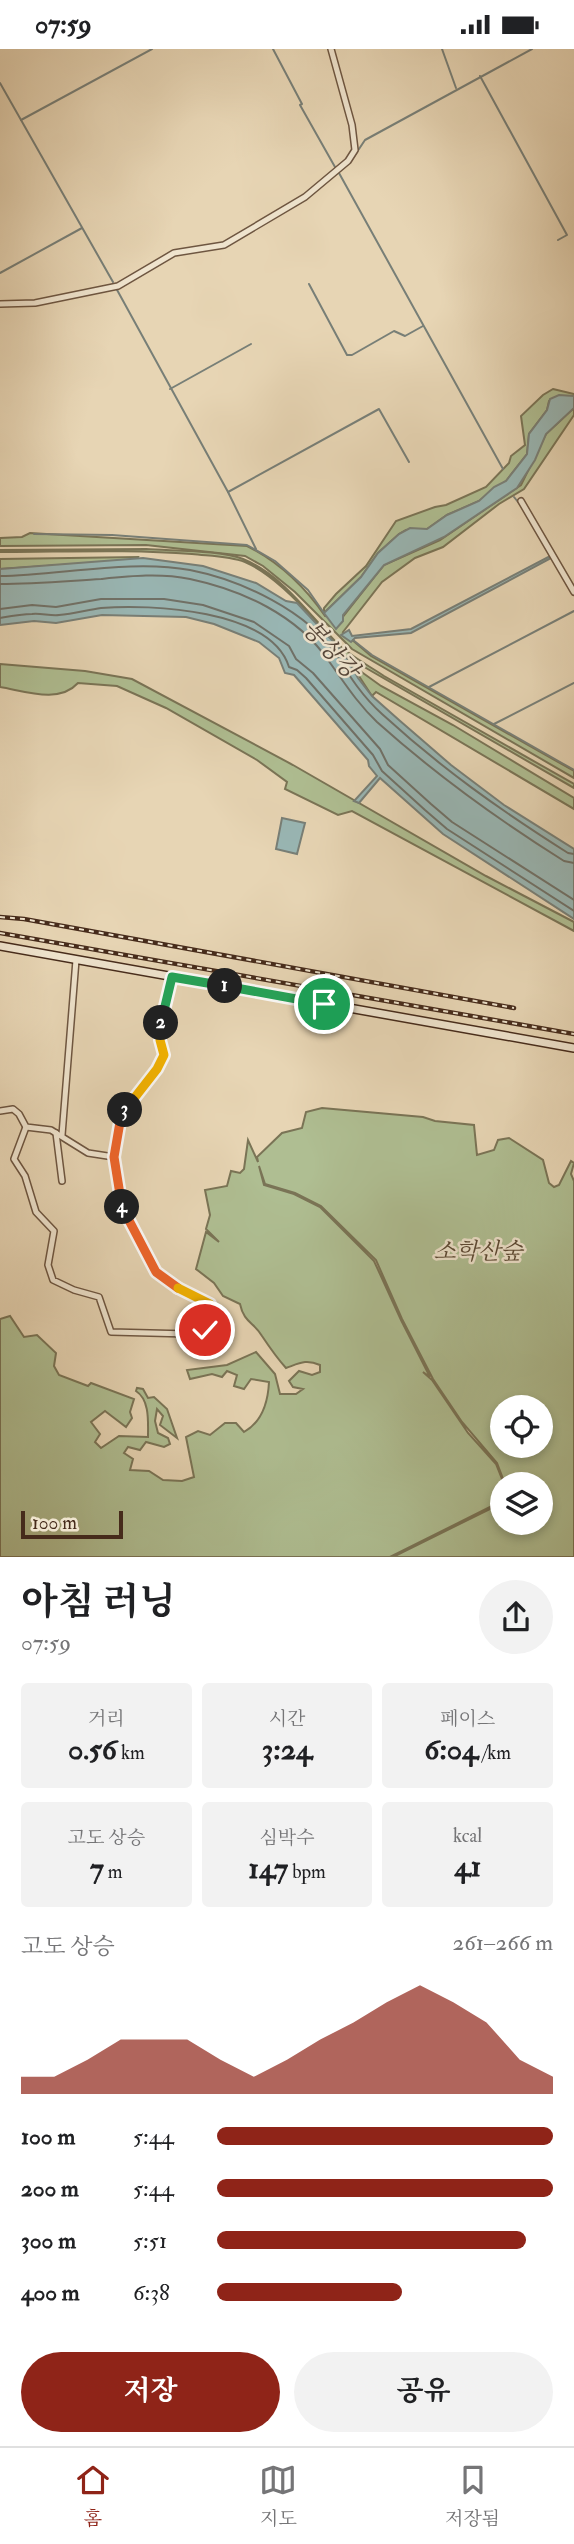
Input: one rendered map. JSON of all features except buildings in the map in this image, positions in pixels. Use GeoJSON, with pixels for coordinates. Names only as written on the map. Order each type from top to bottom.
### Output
{"type":"FeatureCollection","features":[{"type":"Feature","properties":{"kind":"main road"},"geometry":{"type":"LineString","coordinates":[[0,946],[574,1048]]}},
{"type":"Feature","properties":{"kind":"street"},"geometry":{"type":"LineString","coordinates":[[0,304],[34,303],[118,286],[174,253],[224,245],[305,197],[348,161],[355,150],[354,135],[331,49]]}},
{"type":"Feature","properties":{"kind":"street"},"geometry":{"type":"LineString","coordinates":[[521,501],[574,593]]}},
{"type":"Feature","properties":{"kind":"street"},"geometry":{"type":"LineString","coordinates":[[62,1181],[59,1134],[76,960]]}},
{"type":"Feature","properties":{"kind":"street"},"geometry":{"type":"LineString","coordinates":[[26,1126],[14,1159],[25,1176],[36,1212],[54,1231],[48,1265],[53,1280],[74,1290],[99,1297],[111,1332],[198,1333],[205,1330],[211,1318],[210,1304],[172,1284],[156,1272],[122,1209],[114,1157],[124,1111],[157,1069],[164,1055],[160,1028],[172,977]]}},
{"type":"Feature","properties":{"kind":"street"},"geometry":{"type":"LineString","coordinates":[[0,1111],[13,1109],[26,1126],[59,1134],[88,1153],[114,1157]]}},
{"type":"Feature","properties":{"kind":"green space"},"geometry":{"type":"Polygon","coordinates":[[[553,389],[574,396],[549,401],[547,410],[529,434],[527,454],[506,481],[479,501],[447,515],[427,529],[406,530],[399,534],[378,553],[361,577],[324,613],[324,608],[336,594],[366,566],[396,521],[446,505],[486,487],[509,463],[511,456],[525,445],[521,416],[553,389]]]}},
{"type":"Feature","properties":{"kind":"green space"},"geometry":{"type":"Polygon","coordinates":[[[574,408],[574,415],[524,489],[499,504],[443,547],[415,558],[382,582],[343,632],[371,656],[574,771],[574,778],[352,649],[295,592],[263,566],[245,556],[146,545],[0,546],[0,538],[22,537],[30,533],[247,546],[290,576],[325,616],[342,618],[384,565],[440,540],[521,485],[546,434],[574,408]]]}},
{"type":"Feature","properties":{"kind":"green space"},"geometry":{"type":"Polygon","coordinates":[[[146,549],[222,554],[257,566],[282,584],[352,656],[574,784],[574,788],[359,664],[355,665],[356,668],[381,686],[453,725],[574,798],[574,809],[376,692],[372,696],[348,661],[298,602],[280,585],[245,562],[168,552],[0,552],[146,549]]]}},
{"type":"Feature","properties":{"kind":"green space"},"geometry":{"type":"Polygon","coordinates":[[[138,557],[123,561],[0,569],[0,559],[138,557]]]}},
{"type":"Feature","properties":{"kind":"green space"},"geometry":{"type":"Polygon","coordinates":[[[0,664],[85,671],[132,679],[293,765],[486,876],[574,922],[574,931],[352,811],[338,815],[285,789],[287,782],[257,760],[166,708],[117,686],[78,683],[52,695],[0,687],[0,664]]]}},
{"type":"Feature","properties":{"kind":"green space","name":"소학산숲"},"geometry":{"type":"Polygon","coordinates":[[[322,1108],[423,1117],[474,1125],[477,1155],[494,1150],[498,1140],[509,1138],[543,1160],[549,1183],[554,1187],[559,1185],[571,1161],[574,1163],[571,1174],[574,1181],[574,1557],[393,1557],[490,1509],[490,1535],[553,1535],[553,1472],[500,1472],[493,1458],[553,1458],[553,1395],[490,1395],[490,1455],[462,1422],[433,1379],[376,1260],[321,1206],[295,1193],[265,1184],[259,1166],[264,1185],[294,1194],[320,1207],[374,1261],[401,1320],[430,1377],[423,1372],[432,1380],[468,1433],[496,1464],[499,1472],[490,1472],[490,1507],[390,1557],[0,1557],[0,1319],[10,1316],[24,1337],[37,1335],[56,1353],[54,1366],[59,1375],[88,1386],[91,1383],[134,1399],[130,1412],[132,1418],[126,1427],[105,1411],[91,1422],[100,1434],[95,1442],[101,1448],[119,1436],[148,1437],[146,1406],[136,1391],[137,1388],[143,1389],[148,1398],[154,1397],[167,1409],[177,1438],[160,1425],[163,1416],[157,1409],[155,1421],[158,1433],[168,1438],[170,1444],[164,1447],[146,1442],[140,1450],[128,1447],[124,1453],[133,1459],[130,1470],[149,1471],[163,1480],[182,1481],[194,1477],[186,1437],[198,1431],[210,1435],[225,1423],[236,1423],[244,1432],[260,1417],[267,1397],[269,1382],[251,1379],[244,1389],[234,1386],[237,1375],[227,1371],[222,1377],[212,1374],[190,1379],[187,1370],[227,1365],[256,1352],[275,1374],[280,1394],[296,1394],[303,1389],[293,1387],[289,1381],[299,1371],[312,1375],[320,1372],[320,1365],[311,1362],[286,1368],[247,1319],[240,1304],[223,1296],[214,1283],[196,1269],[206,1232],[219,1242],[206,1229],[210,1215],[205,1190],[227,1186],[231,1171],[240,1173],[244,1169],[248,1140],[258,1162],[257,1157],[282,1133],[302,1128],[306,1112],[322,1108]]]}},
{"type":"Feature","properties":{"kind":"water"},"geometry":{"type":"Polygon","coordinates":[[[559,395],[574,396],[574,408],[546,434],[535,460],[517,488],[444,537],[384,565],[343,615],[343,621],[336,629],[324,613],[361,577],[378,553],[399,534],[410,528],[427,529],[447,515],[479,501],[494,487],[506,481],[527,454],[529,434],[547,410],[550,399],[559,395]]]}},
{"type":"Feature","properties":{"kind":"water"},"geometry":{"type":"Polygon","coordinates":[[[550,556],[553,557],[411,633],[355,638],[351,642],[341,635],[349,630],[352,636],[411,629],[550,556]]]}},
{"type":"Feature","properties":{"kind":"water","name":"봉상강"},"geometry":{"type":"Polygon","coordinates":[[[143,558],[203,566],[256,583],[286,601],[297,603],[344,653],[372,696],[399,720],[451,765],[504,805],[574,849],[574,919],[443,834],[380,778],[359,803],[354,801],[377,776],[368,760],[294,675],[285,673],[279,658],[259,642],[214,624],[186,617],[102,615],[56,623],[34,621],[0,625],[0,569],[143,558]]]}},
{"type":"Feature","properties":{"kind":"water"},"geometry":{"type":"Polygon","coordinates":[[[282,818],[305,823],[297,854],[276,849],[282,818]]]}},
{"type":"Feature","properties":{"kind":"waterway"},"geometry":{"type":"LineString","coordinates":[[21,120],[152,49]]}},
{"type":"Feature","properties":{"kind":"waterway"},"geometry":{"type":"LineString","coordinates":[[273,49],[302,104],[300,105],[335,167]]}},
{"type":"Feature","properties":{"kind":"waterway"},"geometry":{"type":"LineString","coordinates":[[442,49],[456,88]]}},
{"type":"Feature","properties":{"kind":"waterway"},"geometry":{"type":"LineString","coordinates":[[353,158],[365,140],[532,49]]}},
{"type":"Feature","properties":{"kind":"waterway"},"geometry":{"type":"LineString","coordinates":[[480,76],[567,235],[558,240]]}},
{"type":"Feature","properties":{"kind":"waterway"},"geometry":{"type":"LineString","coordinates":[[0,83],[113,282]]}},
{"type":"Feature","properties":{"kind":"waterway"},"geometry":{"type":"LineString","coordinates":[[339,173],[503,469]]}},
{"type":"Feature","properties":{"kind":"waterway"},"geometry":{"type":"LineString","coordinates":[[0,273],[82,228]]}},
{"type":"Feature","properties":{"kind":"waterway"},"geometry":{"type":"LineString","coordinates":[[309,284],[347,355],[352,355],[394,331],[405,336],[423,326]]}},
{"type":"Feature","properties":{"kind":"waterway"},"geometry":{"type":"LineString","coordinates":[[116,288],[228,492],[256,549]]}},
{"type":"Feature","properties":{"kind":"waterway"},"geometry":{"type":"LineString","coordinates":[[170,389],[251,344]]}},
{"type":"Feature","properties":{"kind":"waterway"},"geometry":{"type":"LineString","coordinates":[[228,492],[379,409],[409,462]]}},
{"type":"Feature","properties":{"kind":"waterway"},"geometry":{"type":"LineString","coordinates":[[514,497],[522,507]]}},
{"type":"Feature","properties":{"kind":"waterway","name":"봉상강"},"geometry":{"type":"LineString","coordinates":[[34,534],[112,535],[247,545],[275,561],[308,590],[324,613]]}},
{"type":"Feature","properties":{"kind":"waterway"},"geometry":{"type":"LineString","coordinates":[[429,687],[574,611]]}},
{"type":"Feature","properties":{"kind":"waterway","name":"봉상강"},"geometry":{"type":"LineString","coordinates":[[353,640],[372,655],[574,770]]}},
{"type":"Feature","properties":{"kind":"waterway"},"geometry":{"type":"LineString","coordinates":[[494,724],[574,683]]}},
{"type":"Feature","properties":{"kind":"railway"},"geometry":{"type":"LineString","coordinates":[[0,917],[24,919],[514,1008]]}},
{"type":"Feature","properties":{"kind":"railway"},"geometry":{"type":"LineString","coordinates":[[0,933],[574,1034]]}},
{"type":"Feature","properties":{"kind":"route"},"geometry":{"type":"LineString","coordinates":[[205,1330],[211,1318],[210,1304],[172,1284],[156,1272],[122,1209],[114,1157],[124,1111],[157,1069],[164,1055],[160,1028],[172,977],[324,1004]]}}]}
